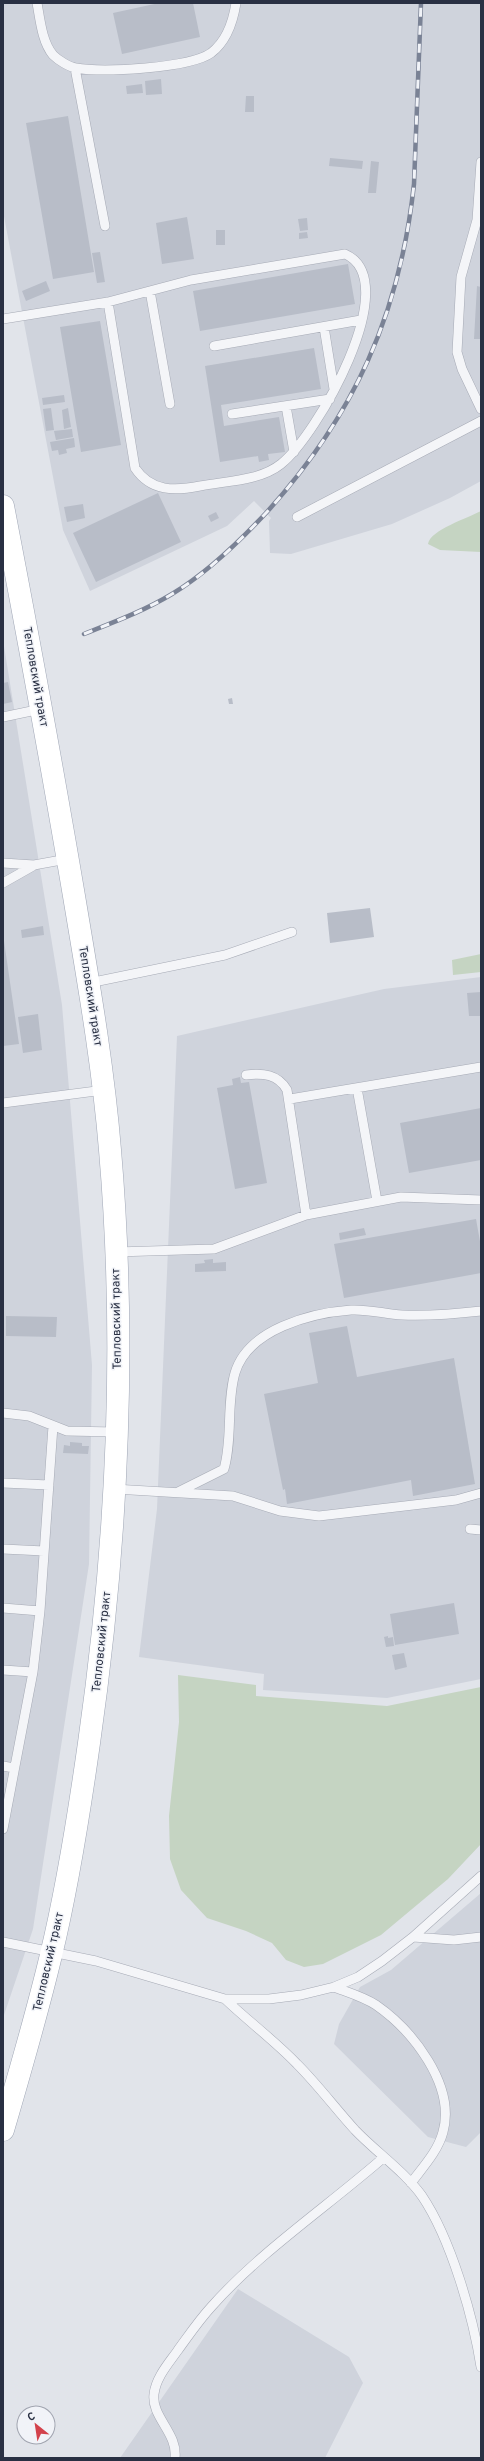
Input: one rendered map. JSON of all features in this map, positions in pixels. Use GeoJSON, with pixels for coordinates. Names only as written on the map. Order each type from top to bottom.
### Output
{"type":"FeatureCollection","features":[{"type":"Feature","properties":{"kind":"main road","name":"Тепловский тракт"},"geometry":{"type":"LineString","coordinates":[[3,506],[42,709],[89,983],[104,1090],[116,1252],[116,1432],[114,1489],[107,1595],[98,1679],[79,1811],[52,1952],[29,2044],[3,2130]]}},
{"type":"Feature","properties":{"kind":"lane"},"geometry":{"type":"LineString","coordinates":[[37,3],[43,34],[50,50],[53,55],[75,68],[149,68],[196,61],[210,54],[228,34],[236,3]]}},
{"type":"Feature","properties":{"kind":"lane"},"geometry":{"type":"LineString","coordinates":[[75,68],[105,226]]}},
{"type":"Feature","properties":{"kind":"lane"},"geometry":{"type":"LineString","coordinates":[[481,162],[479,220],[461,277],[457,352],[462,368],[481,409]]}},
{"type":"Feature","properties":{"kind":"lane"},"geometry":{"type":"LineString","coordinates":[[3,319],[108,302],[191,280],[345,254],[354,258],[364,273],[366,296],[357,337],[330,399],[315,425],[294,452],[272,470],[254,476],[177,490],[166,490],[146,480],[135,468],[108,302]]}},
{"type":"Feature","properties":{"kind":"lane"},"geometry":{"type":"LineString","coordinates":[[150,291],[170,404]]}},
{"type":"Feature","properties":{"kind":"lane"},"geometry":{"type":"LineString","coordinates":[[214,346],[361,320]]}},
{"type":"Feature","properties":{"kind":"lane"},"geometry":{"type":"LineString","coordinates":[[324,327],[334,389]]}},
{"type":"Feature","properties":{"kind":"lane"},"geometry":{"type":"LineString","coordinates":[[232,414],[330,399]]}},
{"type":"Feature","properties":{"kind":"lane"},"geometry":{"type":"LineString","coordinates":[[286,406],[294,452]]}},
{"type":"Feature","properties":{"kind":"lane"},"geometry":{"type":"LineString","coordinates":[[297,517],[481,421]]}},
{"type":"Feature","properties":{"kind":"lane"},"geometry":{"type":"LineString","coordinates":[[3,717],[42,709]]}},
{"type":"Feature","properties":{"kind":"lane"},"geometry":{"type":"LineString","coordinates":[[3,863],[34,865],[68,859]]}},
{"type":"Feature","properties":{"kind":"lane"},"geometry":{"type":"LineString","coordinates":[[3,883],[34,865]]}},
{"type":"Feature","properties":{"kind":"lane"},"geometry":{"type":"LineString","coordinates":[[89,983],[225,955],[292,932]]}},
{"type":"Feature","properties":{"kind":"lane"},"geometry":{"type":"LineString","coordinates":[[290,1099],[481,1067]]}},
{"type":"Feature","properties":{"kind":"lane"},"geometry":{"type":"LineString","coordinates":[[246,1075],[258,1074],[273,1076],[285,1085],[290,1099],[306,1215]]}},
{"type":"Feature","properties":{"kind":"lane"},"geometry":{"type":"LineString","coordinates":[[358,1088],[377,1201]]}},
{"type":"Feature","properties":{"kind":"lane"},"geometry":{"type":"LineString","coordinates":[[3,1103],[104,1090]]}},
{"type":"Feature","properties":{"kind":"lane"},"geometry":{"type":"LineString","coordinates":[[116,1252],[214,1249],[306,1215],[377,1201],[413,1196],[481,1200]]}},
{"type":"Feature","properties":{"kind":"lane"},"geometry":{"type":"LineString","coordinates":[[178,1492],[224,1469],[228,1454],[235,1373],[242,1357],[256,1342],[275,1330],[297,1321],[351,1310],[402,1315],[450,1315],[481,1311]]}},
{"type":"Feature","properties":{"kind":"lane"},"geometry":{"type":"LineString","coordinates":[[3,1413],[29,1416],[73,1432],[116,1432]]}},
{"type":"Feature","properties":{"kind":"lane"},"geometry":{"type":"LineString","coordinates":[[3,1829],[33,1672],[40,1611],[53,1426]]}},
{"type":"Feature","properties":{"kind":"lane"},"geometry":{"type":"LineString","coordinates":[[3,1483],[49,1485]]}},
{"type":"Feature","properties":{"kind":"lane"},"geometry":{"type":"LineString","coordinates":[[114,1489],[233,1496],[280,1511],[319,1516],[456,1500],[481,1494]]}},
{"type":"Feature","properties":{"kind":"lane"},"geometry":{"type":"LineString","coordinates":[[470,1529],[481,1530]]}},
{"type":"Feature","properties":{"kind":"lane"},"geometry":{"type":"LineString","coordinates":[[3,1549],[44,1551]]}},
{"type":"Feature","properties":{"kind":"lane"},"geometry":{"type":"LineString","coordinates":[[3,1608],[40,1611]]}},
{"type":"Feature","properties":{"kind":"lane"},"geometry":{"type":"LineString","coordinates":[[3,1670],[33,1672]]}},
{"type":"Feature","properties":{"kind":"lane"},"geometry":{"type":"LineString","coordinates":[[3,1766],[14,1768]]}},
{"type":"Feature","properties":{"kind":"lane"},"geometry":{"type":"LineString","coordinates":[[3,1942],[96,1961],[225,1999],[269,1999],[301,1995],[334,1987],[358,1977],[413,1937],[481,1876]]}},
{"type":"Feature","properties":{"kind":"lane"},"geometry":{"type":"LineString","coordinates":[[413,1937],[454,1940],[481,1937]]}},
{"type":"Feature","properties":{"kind":"lane"},"geometry":{"type":"LineString","coordinates":[[334,1987],[375,2004],[390,2016],[404,2029],[435,2071],[444,2098],[446,2114],[444,2131],[438,2145],[411,2183]]}},
{"type":"Feature","properties":{"kind":"lane"},"geometry":{"type":"LineString","coordinates":[[225,1999],[297,2063],[355,2130],[411,2183],[431,2211],[466,2297],[476,2331],[481,2367]]}},
{"type":"Feature","properties":{"kind":"lane"},"geometry":{"type":"LineString","coordinates":[[176,2458],[174,2441],[153,2401],[155,2385],[169,2363],[201,2318],[223,2294],[292,2233],[383,2158]]}},
{"type":"Feature","properties":{"kind":"shaded area"},"geometry":{"type":"Polygon","coordinates":[[[3,3],[481,3],[481,481],[450,498],[392,524],[291,554],[270,553],[269,521],[271,518],[254,501],[227,526],[90,591],[63,530],[3,211],[3,3]]]}},
{"type":"Feature","properties":{"kind":"shaded area"},"geometry":{"type":"Polygon","coordinates":[[[3,640],[62,1005],[92,1365],[89,1564],[33,1929],[3,2018],[3,640]]]}},
{"type":"Feature","properties":{"kind":"shaded area"},"geometry":{"type":"Polygon","coordinates":[[[481,977],[481,1679],[387,1698],[263,1690],[264,1674],[139,1657],[157,1509],[177,1036],[384,989],[481,977]]]}},
{"type":"Feature","properties":{"kind":"shaded area"},"geometry":{"type":"Polygon","coordinates":[[[481,1893],[481,2132],[466,2147],[428,2137],[334,2044],[339,2024],[360,1987],[391,1970],[481,1893]]]}},
{"type":"Feature","properties":{"kind":"shaded area"},"geometry":{"type":"Polygon","coordinates":[[[238,2289],[349,2357],[363,2383],[325,2458],[120,2458],[238,2289]]]}},
{"type":"Feature","properties":{"kind":"green space"},"geometry":{"type":"Polygon","coordinates":[[[481,511],[481,552],[440,550],[428,544],[430,539],[442,529],[481,511]]]}},
{"type":"Feature","properties":{"kind":"green space"},"geometry":{"type":"Polygon","coordinates":[[[481,954],[481,972],[453,975],[452,960],[481,954]]]}},
{"type":"Feature","properties":{"kind":"green space"},"geometry":{"type":"Polygon","coordinates":[[[178,1675],[256,1685],[256,1696],[387,1706],[481,1687],[481,1844],[448,1879],[381,1935],[323,1964],[304,1967],[286,1960],[272,1943],[246,1931],[207,1918],[181,1890],[170,1859],[169,1816],[179,1722],[178,1675]]]}},
{"type":"Feature","properties":{"kind":"building"},"geometry":{"type":"Polygon","coordinates":[[[159,3],[193,3],[200,37],[122,54],[113,13],[159,3]]]}},
{"type":"Feature","properties":{"kind":"building"},"geometry":{"type":"Polygon","coordinates":[[[161,79],[162,94],[146,95],[145,81],[161,79]]]}},
{"type":"Feature","properties":{"kind":"building"},"geometry":{"type":"Polygon","coordinates":[[[142,84],[143,93],[127,94],[126,86],[142,84]]]}},
{"type":"Feature","properties":{"kind":"building"},"geometry":{"type":"Polygon","coordinates":[[[246,96],[254,96],[254,112],[245,112],[246,96]]]}},
{"type":"Feature","properties":{"kind":"building"},"geometry":{"type":"Polygon","coordinates":[[[68,116],[94,272],[53,279],[26,123],[68,116]]]}},
{"type":"Feature","properties":{"kind":"building"},"geometry":{"type":"Polygon","coordinates":[[[330,158],[363,161],[362,169],[329,166],[330,158]]]}},
{"type":"Feature","properties":{"kind":"building"},"geometry":{"type":"Polygon","coordinates":[[[371,161],[379,162],[376,193],[368,193],[371,161]]]}},
{"type":"Feature","properties":{"kind":"building"},"geometry":{"type":"Polygon","coordinates":[[[187,217],[194,259],[162,264],[156,223],[187,217]]]}},
{"type":"Feature","properties":{"kind":"building"},"geometry":{"type":"Polygon","coordinates":[[[307,218],[308,230],[300,231],[298,219],[307,218]]]}},
{"type":"Feature","properties":{"kind":"building"},"geometry":{"type":"Polygon","coordinates":[[[216,230],[225,230],[225,245],[216,245],[216,230]]]}},
{"type":"Feature","properties":{"kind":"building"},"geometry":{"type":"Polygon","coordinates":[[[307,232],[308,238],[299,239],[299,233],[307,232]]]}},
{"type":"Feature","properties":{"kind":"building"},"geometry":{"type":"Polygon","coordinates":[[[100,252],[105,282],[97,283],[92,253],[100,252]]]}},
{"type":"Feature","properties":{"kind":"building"},"geometry":{"type":"Polygon","coordinates":[[[348,264],[355,304],[200,331],[193,291],[348,264]]]}},
{"type":"Feature","properties":{"kind":"building"},"geometry":{"type":"Polygon","coordinates":[[[46,281],[50,291],[26,301],[22,291],[46,281]]]}},
{"type":"Feature","properties":{"kind":"building"},"geometry":{"type":"Polygon","coordinates":[[[477,286],[481,287],[481,339],[474,339],[477,286]]]}},
{"type":"Feature","properties":{"kind":"building"},"geometry":{"type":"Polygon","coordinates":[[[100,321],[121,445],[81,452],[60,327],[100,321]]]}},
{"type":"Feature","properties":{"kind":"building"},"geometry":{"type":"Polygon","coordinates":[[[314,348],[321,389],[221,405],[224,426],[279,417],[285,452],[268,454],[269,460],[259,462],[258,456],[220,462],[205,366],[314,348]]]}},
{"type":"Feature","properties":{"kind":"building"},"geometry":{"type":"Polygon","coordinates":[[[64,395],[65,402],[43,405],[42,398],[64,395]]]}},
{"type":"Feature","properties":{"kind":"building"},"geometry":{"type":"Polygon","coordinates":[[[51,408],[54,430],[46,431],[43,409],[51,408]]]}},
{"type":"Feature","properties":{"kind":"building"},"geometry":{"type":"Polygon","coordinates":[[[68,408],[71,427],[64,429],[62,410],[68,408]]]}},
{"type":"Feature","properties":{"kind":"building"},"geometry":{"type":"Polygon","coordinates":[[[72,429],[73,437],[56,440],[54,431],[72,429]]]}},
{"type":"Feature","properties":{"kind":"building"},"geometry":{"type":"Polygon","coordinates":[[[74,438],[75,447],[66,449],[67,453],[59,455],[58,450],[52,451],[50,442],[74,438]]]}},
{"type":"Feature","properties":{"kind":"building"},"geometry":{"type":"Polygon","coordinates":[[[158,493],[181,542],[96,582],[73,533],[158,493]]]}},
{"type":"Feature","properties":{"kind":"building"},"geometry":{"type":"Polygon","coordinates":[[[83,504],[85,518],[67,522],[64,507],[83,504]]]}},
{"type":"Feature","properties":{"kind":"building"},"geometry":{"type":"Polygon","coordinates":[[[216,512],[219,518],[211,522],[208,516],[216,512]]]}},
{"type":"Feature","properties":{"kind":"building"},"geometry":{"type":"Polygon","coordinates":[[[8,682],[12,702],[3,704],[3,683],[8,682]]]}},
{"type":"Feature","properties":{"kind":"building"},"geometry":{"type":"Polygon","coordinates":[[[232,698],[233,704],[229,704],[228,699],[232,698]]]}},
{"type":"Feature","properties":{"kind":"building"},"geometry":{"type":"Polygon","coordinates":[[[370,908],[374,937],[330,943],[327,913],[370,908]]]}},
{"type":"Feature","properties":{"kind":"building"},"geometry":{"type":"Polygon","coordinates":[[[43,926],[44,935],[22,938],[21,930],[43,926]]]}},
{"type":"Feature","properties":{"kind":"building"},"geometry":{"type":"Polygon","coordinates":[[[3,934],[19,1044],[3,1046],[3,934]]]}},
{"type":"Feature","properties":{"kind":"building"},"geometry":{"type":"Polygon","coordinates":[[[481,992],[481,1016],[469,1016],[467,993],[481,992]]]}},
{"type":"Feature","properties":{"kind":"building"},"geometry":{"type":"Polygon","coordinates":[[[38,1014],[42,1050],[23,1053],[18,1017],[38,1014]]]}},
{"type":"Feature","properties":{"kind":"building"},"geometry":{"type":"Polygon","coordinates":[[[240,1077],[241,1083],[249,1082],[267,1183],[235,1189],[217,1088],[233,1085],[232,1079],[240,1077]]]}},
{"type":"Feature","properties":{"kind":"building"},"geometry":{"type":"Polygon","coordinates":[[[481,1108],[481,1160],[409,1173],[400,1123],[481,1108]]]}},
{"type":"Feature","properties":{"kind":"building"},"geometry":{"type":"Polygon","coordinates":[[[476,1219],[481,1247],[481,1273],[344,1298],[334,1244],[476,1219]]]}},
{"type":"Feature","properties":{"kind":"building"},"geometry":{"type":"Polygon","coordinates":[[[364,1228],[366,1235],[340,1240],[339,1233],[364,1228]]]}},
{"type":"Feature","properties":{"kind":"building"},"geometry":{"type":"Polygon","coordinates":[[[213,1259],[213,1263],[226,1262],[226,1271],[195,1272],[195,1264],[205,1263],[204,1260],[213,1259]]]}},
{"type":"Feature","properties":{"kind":"building"},"geometry":{"type":"Polygon","coordinates":[[[6,1316],[57,1317],[56,1337],[6,1336],[6,1316]]]}},
{"type":"Feature","properties":{"kind":"building"},"geometry":{"type":"Polygon","coordinates":[[[347,1326],[357,1377],[454,1358],[475,1484],[413,1496],[411,1480],[287,1504],[264,1394],[318,1383],[309,1333],[347,1326]]]}},
{"type":"Feature","properties":{"kind":"building"},"geometry":{"type":"Polygon","coordinates":[[[70,1442],[82,1443],[82,1446],[89,1446],[88,1454],[63,1453],[64,1445],[70,1446],[70,1442]]]}},
{"type":"Feature","properties":{"kind":"building"},"geometry":{"type":"Polygon","coordinates":[[[454,1603],[459,1634],[395,1645],[390,1614],[454,1603]]]}},
{"type":"Feature","properties":{"kind":"building"},"geometry":{"type":"Polygon","coordinates":[[[388,1636],[388,1638],[393,1637],[394,1646],[386,1647],[384,1637],[388,1636]]]}},
{"type":"Feature","properties":{"kind":"building"},"geometry":{"type":"Polygon","coordinates":[[[404,1653],[407,1667],[395,1670],[392,1655],[404,1653]]]}},
{"type":"Feature","properties":{"kind":"railway"},"geometry":{"type":"LineString","coordinates":[[84,634],[151,606],[185,586],[222,557],[266,513],[297,476],[324,439],[348,401],[368,361],[384,320],[397,277],[407,231],[414,184],[421,3]]}}]}
